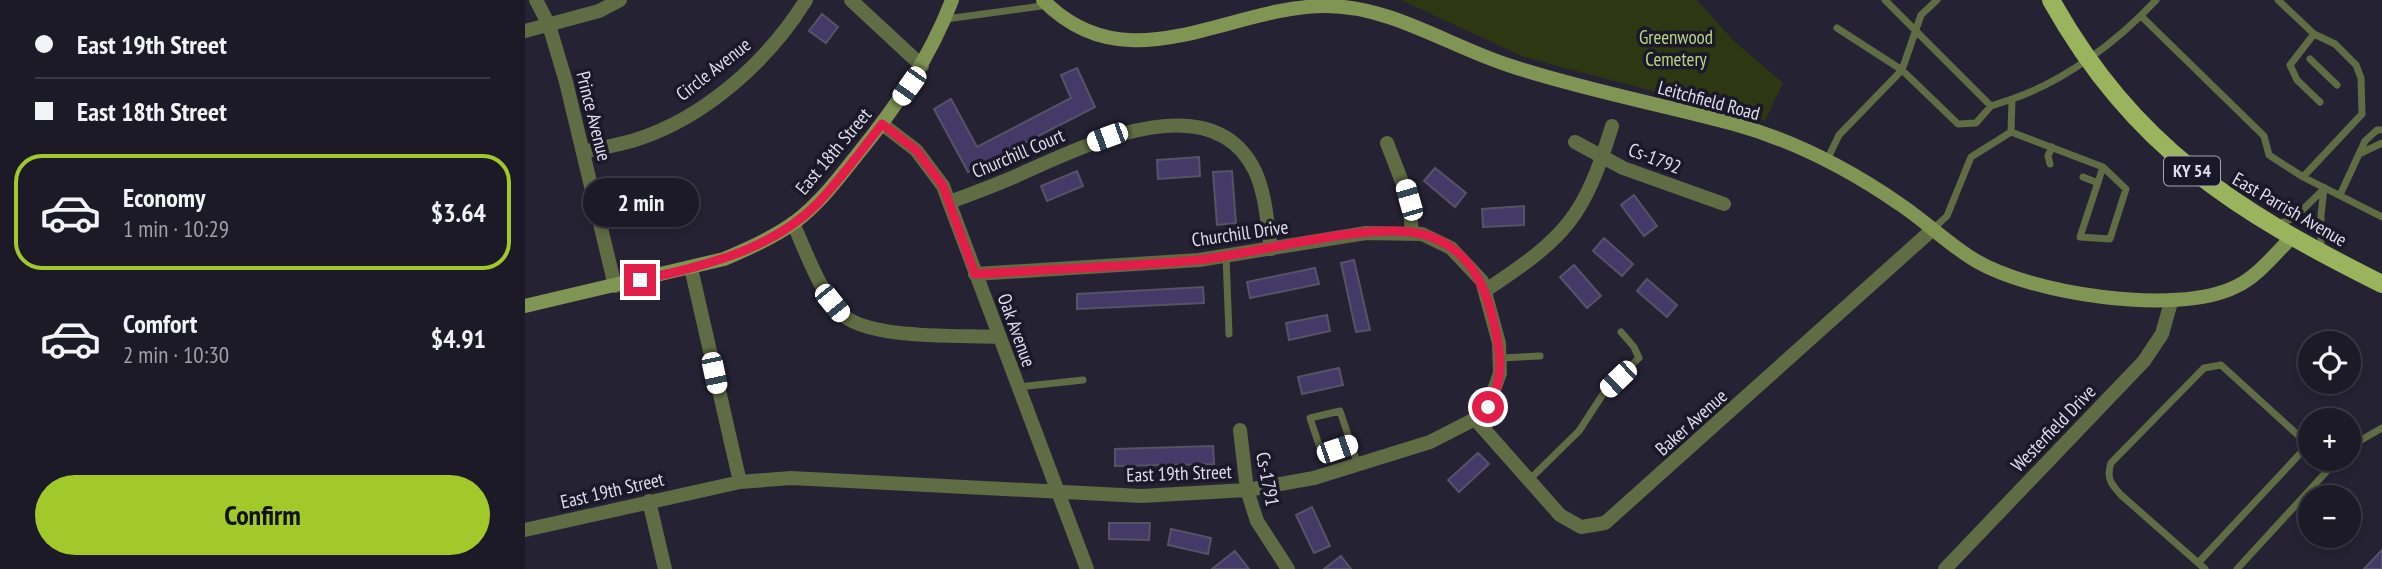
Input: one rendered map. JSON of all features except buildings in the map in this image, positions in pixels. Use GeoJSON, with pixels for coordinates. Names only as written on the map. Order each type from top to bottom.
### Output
{"type":"FeatureCollection","features":[{"type":"Feature","properties":{"kind":"main road","name":"East Parrish Avenue"},"geometry":{"type":"LineString","coordinates":[[2051,0],[2088,58],[2114,92],[2161,143],[2214,189],[2291,238],[2382,284]]}},
{"type":"Feature","properties":{"kind":"street","name":"Prince Avenue"},"geometry":{"type":"LineString","coordinates":[[536,0],[549,25],[615,286]]}},
{"type":"Feature","properties":{"kind":"street"},"geometry":{"type":"LineString","coordinates":[[525,31],[599,11],[620,0]]}},
{"type":"Feature","properties":{"kind":"street","name":"Circle Avenue"},"geometry":{"type":"LineString","coordinates":[[583,152],[635,140],[685,117],[717,96],[759,60],[793,21],[806,0]]}},
{"type":"Feature","properties":{"kind":"street"},"geometry":{"type":"LineString","coordinates":[[851,0],[922,66]]}},
{"type":"Feature","properties":{"kind":"street","name":"East 18th Street"},"geometry":{"type":"LineString","coordinates":[[525,306],[691,268],[750,249],[793,223],[824,196],[882,124],[922,66],[952,0]]}},
{"type":"Feature","properties":{"kind":"street","name":"Leitchfield Road"},"geometry":{"type":"LineString","coordinates":[[1046,3],[1080,28],[1125,41],[1175,37],[1301,8],[1325,6],[1360,10],[1415,27],[1509,66],[1781,139],[1827,160],[1899,203],[1972,259],[2033,284],[2171,302],[2209,298],[2238,286],[2259,271],[2291,238]]}},
{"type":"Feature","properties":{"kind":"street","name":"Oak Avenue"},"geometry":{"type":"LineString","coordinates":[[882,124],[925,160],[943,186],[1087,569]]}},
{"type":"Feature","properties":{"kind":"street"},"geometry":{"type":"LineString","coordinates":[[1486,290],[1540,254],[1564,231],[1589,191],[1612,126]]}},
{"type":"Feature","properties":{"kind":"street","name":"Churchill Court"},"geometry":{"type":"LineString","coordinates":[[950,202],[1114,135],[1143,128],[1187,127],[1216,134],[1248,159],[1263,192],[1271,249]]}},
{"type":"Feature","properties":{"kind":"street","name":"Cs-1792"},"geometry":{"type":"LineString","coordinates":[[1575,142],[1623,168],[1724,204]]}},
{"type":"Feature","properties":{"kind":"street"},"geometry":{"type":"LineString","coordinates":[[1387,143],[1409,200],[1412,232]]}},
{"type":"Feature","properties":{"kind":"street"},"geometry":{"type":"LineString","coordinates":[[793,223],[832,303],[853,323],[879,331],[998,337]]}},
{"type":"Feature","properties":{"kind":"street","name":"Baker Avenue"},"geometry":{"type":"LineString","coordinates":[[1475,419],[1570,523],[1593,527],[1605,523],[1631,503],[1933,229]]}},
{"type":"Feature","properties":{"kind":"street","name":"Churchill Drive"},"geometry":{"type":"LineString","coordinates":[[975,274],[1226,256],[1366,233],[1412,232],[1432,237],[1451,248],[1476,272],[1486,290]]}},
{"type":"Feature","properties":{"kind":"street"},"geometry":{"type":"LineString","coordinates":[[691,268],[740,482]]}},
{"type":"Feature","properties":{"kind":"street","name":"East 19th Street"},"geometry":{"type":"LineString","coordinates":[[525,530],[740,482],[792,478],[1057,489],[1141,496],[1247,490],[1358,466],[1430,442],[1475,419],[1493,398],[1501,358],[1486,290]]}},
{"type":"Feature","properties":{"kind":"street","name":"Westerfield Drive"},"geometry":{"type":"LineString","coordinates":[[1945,569],[2144,361],[2162,334],[2171,302]]}},
{"type":"Feature","properties":{"kind":"street","name":"Cs-1791"},"geometry":{"type":"LineString","coordinates":[[1240,430],[1247,490],[1257,521],[1289,569]]}},
{"type":"Feature","properties":{"kind":"street"},"geometry":{"type":"LineString","coordinates":[[649,501],[665,569]]}},
{"type":"Feature","properties":{"kind":"lane"},"geometry":{"type":"LineString","coordinates":[[1885,0],[1991,106]]}},
{"type":"Feature","properties":{"kind":"lane"},"geometry":{"type":"LineString","coordinates":[[1827,160],[1839,135],[1902,70],[1921,15],[1937,0]]}},
{"type":"Feature","properties":{"kind":"lane"},"geometry":{"type":"LineString","coordinates":[[1837,28],[1902,70],[1958,124],[1976,123],[1991,106],[2041,89],[2088,58],[2141,16],[2156,0]]}},
{"type":"Feature","properties":{"kind":"lane"},"geometry":{"type":"LineString","coordinates":[[2278,0],[2314,34],[2335,44],[2355,65],[2361,78],[2362,114],[2303,177]]}},
{"type":"Feature","properties":{"kind":"lane"},"geometry":{"type":"LineString","coordinates":[[945,19],[1046,3]]}},
{"type":"Feature","properties":{"kind":"lane"},"geometry":{"type":"LineString","coordinates":[[2141,16],[2264,136],[2269,155],[2303,177],[2382,217]]}},
{"type":"Feature","properties":{"kind":"lane"},"geometry":{"type":"LineString","coordinates":[[2314,34],[2290,65],[2297,80],[2320,102]]}},
{"type":"Feature","properties":{"kind":"lane"},"geometry":{"type":"LineString","coordinates":[[2310,59],[2337,85]]}},
{"type":"Feature","properties":{"kind":"lane"},"geometry":{"type":"LineString","coordinates":[[2011,132],[2012,99]]}},
{"type":"Feature","properties":{"kind":"lane"},"geometry":{"type":"LineString","coordinates":[[2340,195],[2372,133],[2382,130]]}},
{"type":"Feature","properties":{"kind":"lane"},"geometry":{"type":"LineString","coordinates":[[2011,132],[2103,167],[2126,189],[2110,239],[2080,237],[2103,167]]}},
{"type":"Feature","properties":{"kind":"lane"},"geometry":{"type":"LineString","coordinates":[[1933,229],[1947,216],[1971,156],[2011,132]]}},
{"type":"Feature","properties":{"kind":"lane"},"geometry":{"type":"LineString","coordinates":[[2359,154],[2382,143]]}},
{"type":"Feature","properties":{"kind":"lane"},"geometry":{"type":"LineString","coordinates":[[2050,164],[2048,156],[2052,147]]}},
{"type":"Feature","properties":{"kind":"lane"},"geometry":{"type":"LineString","coordinates":[[2083,177],[2098,183]]}},
{"type":"Feature","properties":{"kind":"lane"},"geometry":{"type":"LineString","coordinates":[[2272,227],[2294,218],[2325,188]]}},
{"type":"Feature","properties":{"kind":"lane"},"geometry":{"type":"LineString","coordinates":[[2321,254],[2321,215],[2325,188]]}},
{"type":"Feature","properties":{"kind":"lane"},"geometry":{"type":"LineString","coordinates":[[1226,256],[1229,334]]}},
{"type":"Feature","properties":{"kind":"lane"},"geometry":{"type":"LineString","coordinates":[[1529,480],[1579,432],[1607,388],[1639,358],[1634,347],[1621,332]]}},
{"type":"Feature","properties":{"kind":"lane"},"geometry":{"type":"LineString","coordinates":[[1501,358],[1540,356]]}},
{"type":"Feature","properties":{"kind":"lane"},"geometry":{"type":"LineString","coordinates":[[2298,435],[2221,365],[2212,364],[2204,368],[2111,463],[2108,473],[2110,483],[2202,566],[2298,457]]}},
{"type":"Feature","properties":{"kind":"lane"},"geometry":{"type":"LineString","coordinates":[[1017,387],[1083,380]]}},
{"type":"Feature","properties":{"kind":"lane"},"geometry":{"type":"LineString","coordinates":[[1351,444],[1322,454],[1310,418],[1340,411],[1351,444],[1358,466]]}},
{"type":"Feature","properties":{"kind":"lane"},"geometry":{"type":"LineString","coordinates":[[2361,440],[2382,428]]}},
{"type":"Feature","properties":{"kind":"lane"},"geometry":{"type":"LineString","coordinates":[[2237,569],[2327,471]]}},
{"type":"Feature","properties":{"kind":"green space","name":"Greenwood Cemetery"},"geometry":{"type":"Polygon","coordinates":[[[1401,0],[1697,0],[1733,40],[1783,83],[1765,121],[1524,57],[1401,0]]]}},
{"type":"Feature","properties":{"kind":"route"},"geometry":{"type":"LineString","coordinates":[[640,280],[724,260],[750,249],[793,223],[815,205],[882,124],[916,150],[943,186],[975,274],[1199,260],[1366,233],[1412,232],[1432,237],[1451,248],[1464,260],[1476,272],[1486,290],[1501,358],[1500,373],[1488,407]]}}]}
